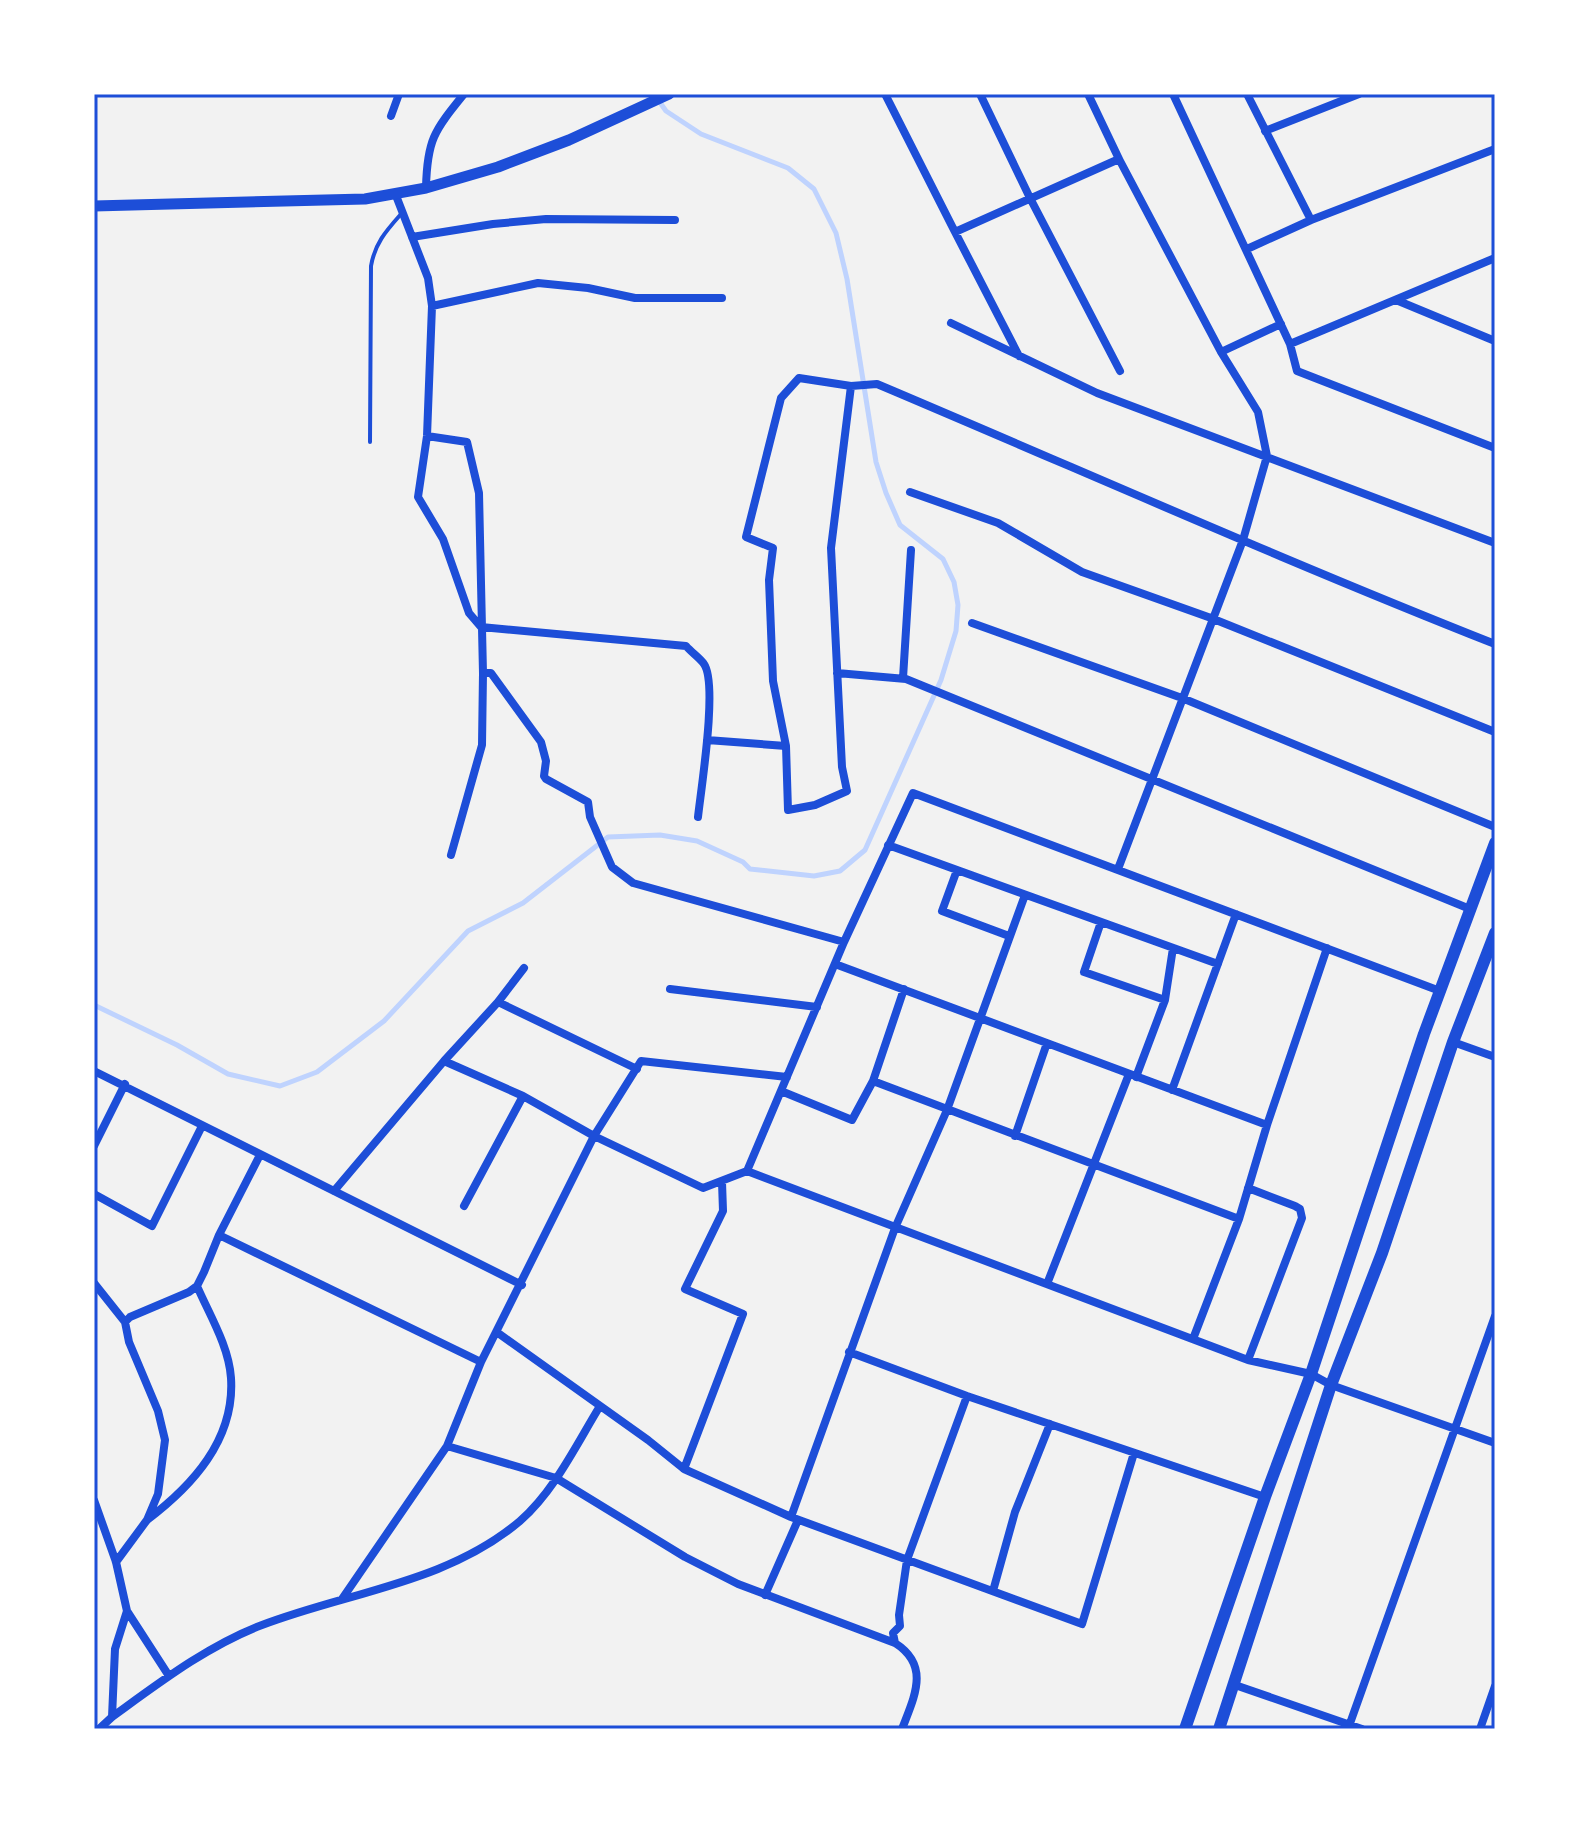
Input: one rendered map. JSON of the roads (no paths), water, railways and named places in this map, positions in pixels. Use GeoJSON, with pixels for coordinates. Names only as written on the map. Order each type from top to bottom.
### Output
{"type":"FeatureCollection","features":[{"type":"Feature","properties":{"kind":"main road"},"geometry":{"type":"LineString","coordinates":[[1185,1729],[1311,1374],[1440,991],[1495,843]]}},
{"type":"Feature","properties":{"kind":"main road"},"geometry":{"type":"LineString","coordinates":[[1219,1729],[1331,1385],[1382,1253],[1453,1042],[1495,933]]}},
{"type":"Feature","properties":{"kind":"street"},"geometry":{"type":"LineString","coordinates":[[391,116],[399,94]]}},
{"type":"Feature","properties":{"kind":"street"},"geometry":{"type":"LineString","coordinates":[[426,188],[427,152],[435,133],[464,94]]}},
{"type":"Feature","properties":{"kind":"street"},"geometry":{"type":"LineString","coordinates":[[94,206],[365,199],[426,188],[498,167],[569,140],[669,94]]}},
{"type":"Feature","properties":{"kind":"street"},"geometry":{"type":"LineString","coordinates":[[885,94],[1019,356]]}},
{"type":"Feature","properties":{"kind":"street"},"geometry":{"type":"LineString","coordinates":[[980,94],[1120,371]]}},
{"type":"Feature","properties":{"kind":"street"},"geometry":{"type":"LineString","coordinates":[[1088,94],[1221,352],[1258,412],[1267,456],[1243,540],[1118,869]]}},
{"type":"Feature","properties":{"kind":"street"},"geometry":{"type":"LineString","coordinates":[[1173,94],[1290,344],[1297,371],[1495,448]]}},
{"type":"Feature","properties":{"kind":"street"},"geometry":{"type":"LineString","coordinates":[[1247,94],[1311,220]]}},
{"type":"Feature","properties":{"kind":"street"},"geometry":{"type":"LineString","coordinates":[[1265,131],[1359,94]]}},
{"type":"Feature","properties":{"kind":"street"},"geometry":{"type":"LineString","coordinates":[[1247,249],[1311,220],[1495,149]]}},
{"type":"Feature","properties":{"kind":"street"},"geometry":{"type":"LineString","coordinates":[[955,232],[1119,159]]}},
{"type":"Feature","properties":{"kind":"street"},"geometry":{"type":"LineString","coordinates":[[395,193],[428,278],[432,306],[427,436],[418,497],[443,539],[469,613],[481,627],[686,646],[705,664],[709,703],[698,817]]}},
{"type":"Feature","properties":{"kind":"street"},"geometry":{"type":"LineString","coordinates":[[412,237],[546,219],[675,220]]}},
{"type":"Feature","properties":{"kind":"street"},"geometry":{"type":"LineString","coordinates":[[1290,344],[1495,258]]}},
{"type":"Feature","properties":{"kind":"street"},"geometry":{"type":"LineString","coordinates":[[432,306],[538,283],[588,288],[635,298],[722,298]]}},
{"type":"Feature","properties":{"kind":"street"},"geometry":{"type":"LineString","coordinates":[[1396,300],[1495,341]]}},
{"type":"Feature","properties":{"kind":"street"},"geometry":{"type":"LineString","coordinates":[[951,323],[1097,393],[1495,543]]}},
{"type":"Feature","properties":{"kind":"street"},"geometry":{"type":"LineString","coordinates":[[1221,352],[1281,324]]}},
{"type":"Feature","properties":{"kind":"street"},"geometry":{"type":"LineString","coordinates":[[854,386],[831,548],[842,767],[847,791],[815,805],[788,810],[786,746],[773,681],[769,580],[773,548],[746,537],[781,398],[799,378],[854,386],[877,384],[1315,573],[1495,644]]}},
{"type":"Feature","properties":{"kind":"street"},"geometry":{"type":"LineString","coordinates":[[427,436],[467,442],[479,493],[482,745],[451,855]]}},
{"type":"Feature","properties":{"kind":"street"},"geometry":{"type":"LineString","coordinates":[[910,492],[998,523],[1082,572],[1211,618],[1495,732]]}},
{"type":"Feature","properties":{"kind":"street"},"geometry":{"type":"LineString","coordinates":[[903,678],[911,550]]}},
{"type":"Feature","properties":{"kind":"street"},"geometry":{"type":"LineString","coordinates":[[972,623],[1182,698],[1495,827]]}},
{"type":"Feature","properties":{"kind":"street"},"geometry":{"type":"LineString","coordinates":[[483,673],[491,673],[541,742],[546,761],[546,779],[588,802],[590,817],[612,867],[633,883],[844,942]]}},
{"type":"Feature","properties":{"kind":"street"},"geometry":{"type":"LineString","coordinates":[[837,673],[903,678],[1470,909]]}},
{"type":"Feature","properties":{"kind":"street"},"geometry":{"type":"LineString","coordinates":[[707,740],[786,746]]}},
{"type":"Feature","properties":{"kind":"street"},"geometry":{"type":"LineString","coordinates":[[444,1061],[523,1096],[594,1136],[703,1188],[747,1171],[844,942],[913,793],[1440,991]]}},
{"type":"Feature","properties":{"kind":"street"},"geometry":{"type":"LineString","coordinates":[[888,845],[1218,964]]}},
{"type":"Feature","properties":{"kind":"street"},"geometry":{"type":"LineString","coordinates":[[957,870],[942,911],[1009,936]]}},
{"type":"Feature","properties":{"kind":"street"},"geometry":{"type":"LineString","coordinates":[[765,1595],[895,1228],[947,1110],[1025,895]]}},
{"type":"Feature","properties":{"kind":"street"},"geometry":{"type":"LineString","coordinates":[[1172,1090],[1236,914]]}},
{"type":"Feature","properties":{"kind":"street"},"geometry":{"type":"LineString","coordinates":[[1101,922],[1084,972],[1165,1000]]}},
{"type":"Feature","properties":{"kind":"street"},"geometry":{"type":"LineString","coordinates":[[1047,1284],[1165,1000],[1173,948]]}},
{"type":"Feature","properties":{"kind":"street"},"geometry":{"type":"LineString","coordinates":[[1193,1339],[1239,1219],[1267,1125],[1327,948]]}},
{"type":"Feature","properties":{"kind":"street"},"geometry":{"type":"LineString","coordinates":[[835,964],[1267,1125]]}},
{"type":"Feature","properties":{"kind":"street"},"geometry":{"type":"LineString","coordinates":[[334,1191],[524,968]]}},
{"type":"Feature","properties":{"kind":"street"},"geometry":{"type":"LineString","coordinates":[[670,989],[817,1007]]}},
{"type":"Feature","properties":{"kind":"street"},"geometry":{"type":"LineString","coordinates":[[781,1091],[852,1120],[873,1081],[904,989]]}},
{"type":"Feature","properties":{"kind":"street"},"geometry":{"type":"LineString","coordinates":[[498,1002],[637,1069]]}},
{"type":"Feature","properties":{"kind":"street"},"geometry":{"type":"LineString","coordinates":[[1453,1042],[1495,1057]]}},
{"type":"Feature","properties":{"kind":"street"},"geometry":{"type":"LineString","coordinates":[[1015,1136],[1047,1043]]}},
{"type":"Feature","properties":{"kind":"street"},"geometry":{"type":"LineString","coordinates":[[342,1599],[447,1446],[481,1362],[594,1136],[641,1061],[787,1077]]}},
{"type":"Feature","properties":{"kind":"street"},"geometry":{"type":"LineString","coordinates":[[94,1071],[522,1285]]}},
{"type":"Feature","properties":{"kind":"street"},"geometry":{"type":"LineString","coordinates":[[873,1081],[1239,1219]]}},
{"type":"Feature","properties":{"kind":"street"},"geometry":{"type":"LineString","coordinates":[[94,1146],[125,1084]]}},
{"type":"Feature","properties":{"kind":"street"},"geometry":{"type":"LineString","coordinates":[[464,1206],[523,1096]]}},
{"type":"Feature","properties":{"kind":"street"},"geometry":{"type":"LineString","coordinates":[[94,1194],[152,1226],[202,1126]]}},
{"type":"Feature","properties":{"kind":"street"},"geometry":{"type":"LineString","coordinates":[[125,1322],[197,1286],[260,1155]]}},
{"type":"Feature","properties":{"kind":"street"},"geometry":{"type":"LineString","coordinates":[[747,1171],[1248,1360],[1311,1374],[1331,1385],[1495,1443]]}},
{"type":"Feature","properties":{"kind":"street"},"geometry":{"type":"LineString","coordinates":[[684,1469],[743,1314],[685,1289],[723,1211],[722,1182]]}},
{"type":"Feature","properties":{"kind":"street"},"geometry":{"type":"LineString","coordinates":[[1248,1188],[1295,1206],[1300,1209],[1302,1218],[1248,1360]]}},
{"type":"Feature","properties":{"kind":"street"},"geometry":{"type":"LineString","coordinates":[[219,1235],[481,1362]]}},
{"type":"Feature","properties":{"kind":"street"},"geometry":{"type":"LineString","coordinates":[[94,1283],[125,1322],[129,1342],[158,1411],[165,1440],[158,1494],[147,1520],[116,1562]]}},
{"type":"Feature","properties":{"kind":"street"},"geometry":{"type":"LineString","coordinates":[[147,1520],[191,1483],[208,1461],[230,1402],[231,1376],[224,1348],[197,1286]]}},
{"type":"Feature","properties":{"kind":"street"},"geometry":{"type":"LineString","coordinates":[[1349,1727],[1495,1316]]}},
{"type":"Feature","properties":{"kind":"street"},"geometry":{"type":"LineString","coordinates":[[498,1333],[684,1469],[794,1518],[1082,1624],[1134,1453]]}},
{"type":"Feature","properties":{"kind":"street"},"geometry":{"type":"LineString","coordinates":[[849,1352],[967,1396],[1265,1497]]}},
{"type":"Feature","properties":{"kind":"street"},"geometry":{"type":"LineString","coordinates":[[895,1643],[893,1633],[900,1626],[907,1560],[967,1396]]}},
{"type":"Feature","properties":{"kind":"street"},"geometry":{"type":"LineString","coordinates":[[99,1729],[169,1676],[231,1638],[271,1622],[421,1576],[489,1543],[520,1520],[556,1478],[600,1406]]}},
{"type":"Feature","properties":{"kind":"street"},"geometry":{"type":"LineString","coordinates":[[993,1591],[1015,1512],[1050,1424]]}},
{"type":"Feature","properties":{"kind":"street"},"geometry":{"type":"LineString","coordinates":[[447,1446],[556,1478],[685,1557],[765,1595],[895,1643],[913,1661],[918,1675],[916,1692],[902,1729]]}},
{"type":"Feature","properties":{"kind":"street"},"geometry":{"type":"LineString","coordinates":[[94,1500],[116,1562],[127,1611],[169,1676]]}},
{"type":"Feature","properties":{"kind":"street"},"geometry":{"type":"LineString","coordinates":[[112,1717],[115,1649],[127,1611]]}},
{"type":"Feature","properties":{"kind":"street"},"geometry":{"type":"LineString","coordinates":[[1235,1685],[1362,1729]]}},
{"type":"Feature","properties":{"kind":"street"},"geometry":{"type":"LineString","coordinates":[[1480,1729],[1495,1686]]}},
{"type":"Feature","properties":{"kind":"lane"},"geometry":{"type":"LineString","coordinates":[[370,442],[371,266],[379,239],[403,213]]}},
{"type":"Feature","properties":{"kind":"waterway"},"geometry":{"type":"LineString","coordinates":[[94,1005],[177,1045],[228,1074],[280,1086],[317,1072],[384,1021],[468,931],[523,903],[608,837],[660,835],[697,841],[743,862],[750,869],[814,876],[840,871],[865,850],[941,680],[956,631],[958,605],[954,582],[943,559],[900,525],[886,493],[876,462],[847,279],[836,233],[814,189],[788,168],[701,134],[666,111],[654,94]]}}]}
